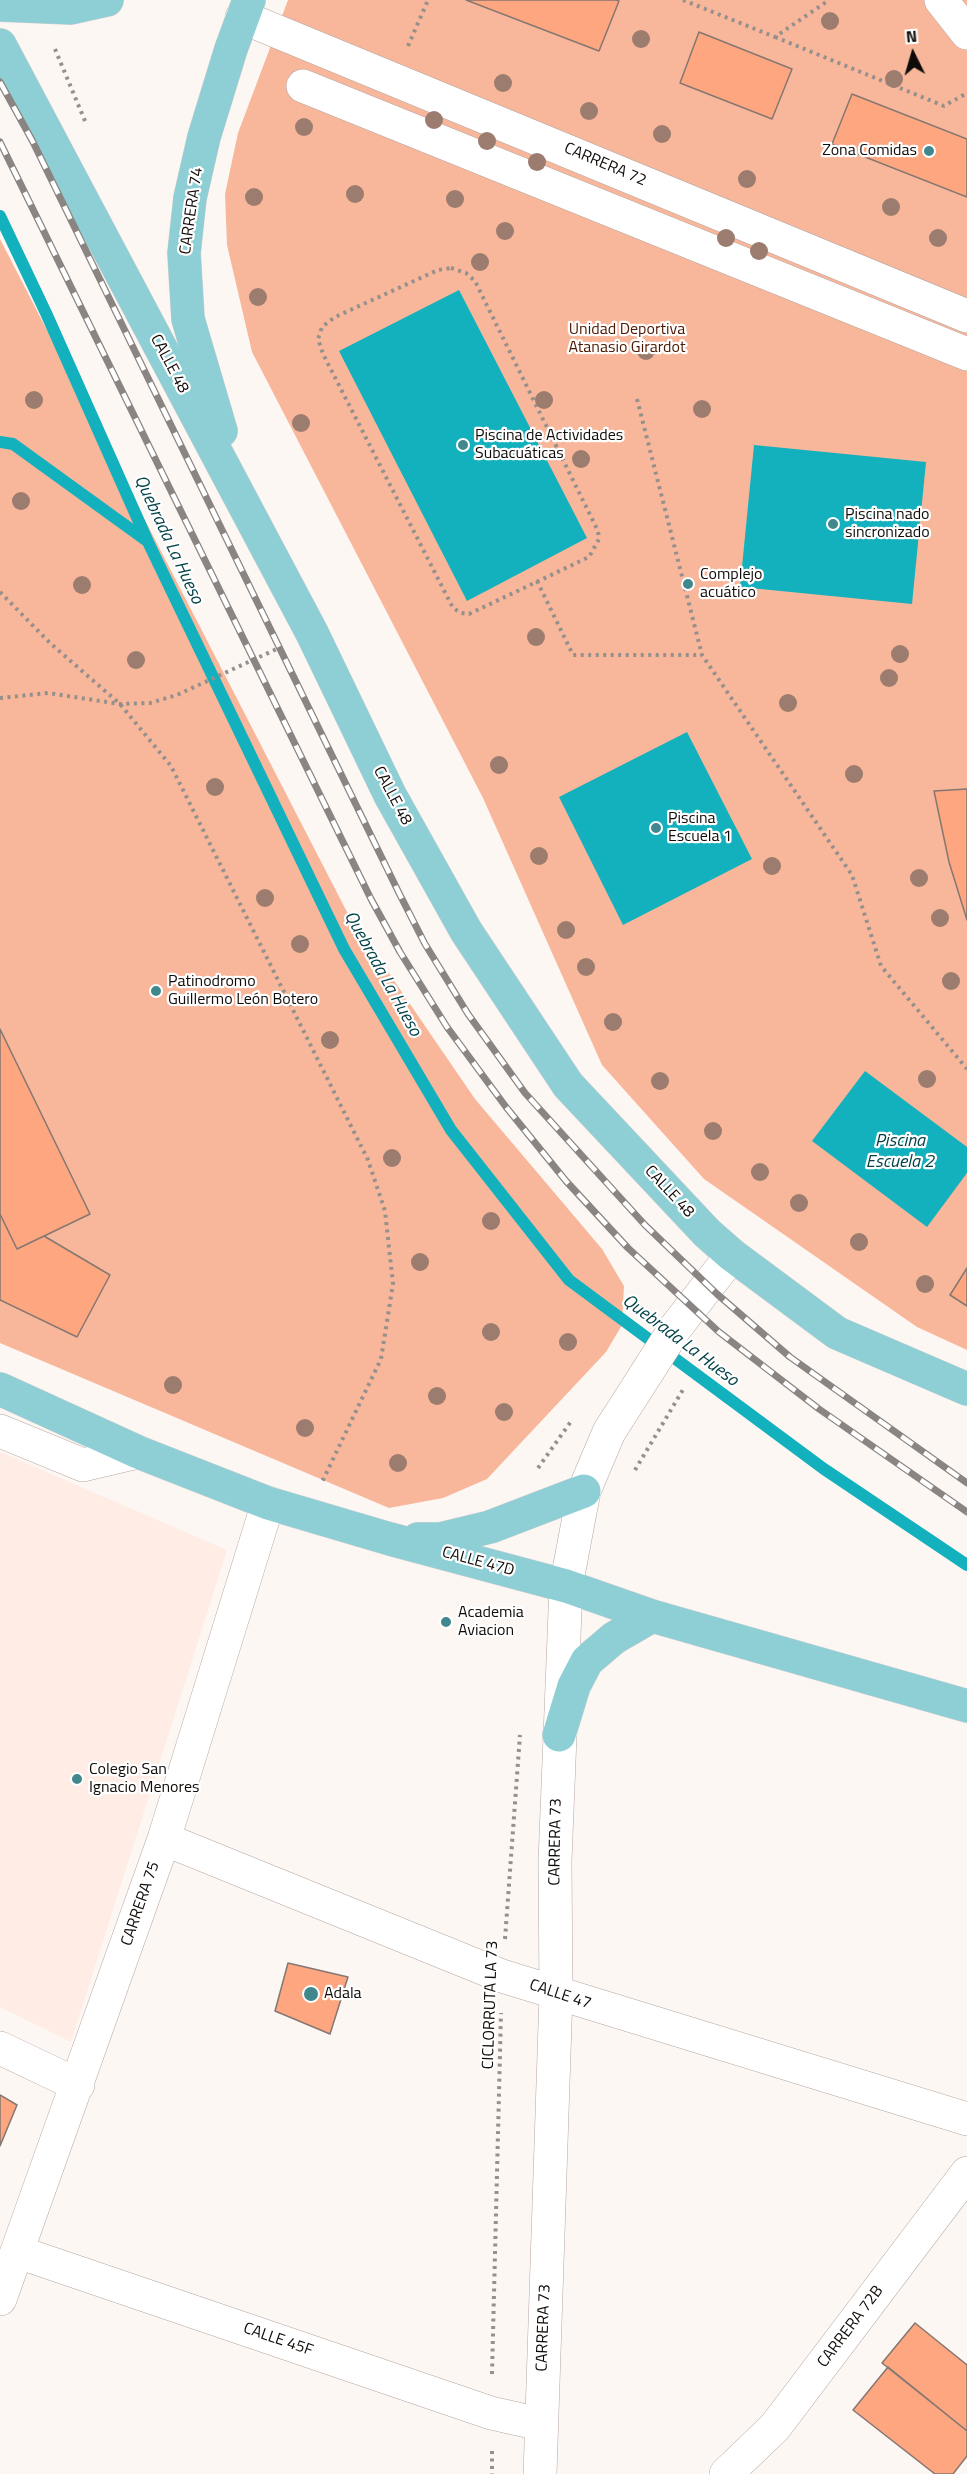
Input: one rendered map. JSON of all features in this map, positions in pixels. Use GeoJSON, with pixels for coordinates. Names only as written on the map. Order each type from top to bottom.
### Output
{"type":"FeatureCollection","features":[{"type":"Feature","properties":{"kind":"main road"},"geometry":{"type":"LineString","coordinates":[[0,5],[71,8],[107,0]]}},
{"type":"Feature","properties":{"kind":"main road","name":"CARRERA 74"},"geometry":{"type":"LineString","coordinates":[[239,496],[188,319],[184,253],[190,198],[204,137],[245,8]]}},
{"type":"Feature","properties":{"kind":"main road","name":"CALLE 48"},"geometry":{"type":"LineString","coordinates":[[0,45],[312,633],[390,795],[466,931],[568,1085],[707,1233],[732,1255],[837,1333],[967,1389]]}},
{"type":"Feature","properties":{"kind":"main road","name":"CALLE 47D"},"geometry":{"type":"LineString","coordinates":[[0,1389],[138,1452],[268,1503],[390,1539],[566,1586],[652,1616],[967,1706]]}},
{"type":"Feature","properties":{"kind":"main road"},"geometry":{"type":"LineString","coordinates":[[390,1539],[440,1539],[490,1527],[584,1491]]}},
{"type":"Feature","properties":{"kind":"main road"},"geometry":{"type":"LineString","coordinates":[[559,1735],[574,1686],[587,1661],[614,1638],[652,1616]]}},
{"type":"Feature","properties":{"kind":"street"},"geometry":{"type":"LineString","coordinates":[[940,0],[967,33]]}},
{"type":"Feature","properties":{"kind":"street","name":"CARRERA 72"},"geometry":{"type":"LineString","coordinates":[[245,8],[967,316]]}},
{"type":"Feature","properties":{"kind":"street"},"geometry":{"type":"LineString","coordinates":[[303,86],[967,354]]}},
{"type":"Feature","properties":{"kind":"street","name":"CARRERA 73"},"geometry":{"type":"LineString","coordinates":[[540,2474],[556,1994],[555,1861],[566,1586],[584,1491],[609,1432],[676,1327],[732,1255]]}},
{"type":"Feature","properties":{"kind":"street"},"geometry":{"type":"LineString","coordinates":[[0,1431],[83,1465],[138,1452]]}},
{"type":"Feature","properties":{"kind":"street","name":"CARRERA 75"},"geometry":{"type":"LineString","coordinates":[[0,2299],[164,1839],[268,1503]]}},
{"type":"Feature","properties":{"kind":"street","name":"CALLE 47"},"geometry":{"type":"LineString","coordinates":[[164,1839],[502,1976],[967,2120]]}},
{"type":"Feature","properties":{"kind":"street"},"geometry":{"type":"LineString","coordinates":[[0,2048],[78,2085]]}},
{"type":"Feature","properties":{"kind":"street","name":"CARRERA 72B"},"geometry":{"type":"LineString","coordinates":[[726,2474],[775,2427],[967,2173]]}},
{"type":"Feature","properties":{"kind":"street","name":"CALLE 45F"},"geometry":{"type":"LineString","coordinates":[[18,2252],[491,2413],[540,2424]]}},
{"type":"Feature","properties":{"kind":"path"},"geometry":{"type":"LineString","coordinates":[[408,49],[428,0]]}},
{"type":"Feature","properties":{"kind":"path"},"geometry":{"type":"LineString","coordinates":[[683,0],[944,106],[967,93]]}},
{"type":"Feature","properties":{"kind":"path"},"geometry":{"type":"LineString","coordinates":[[775,37],[829,0]]}},
{"type":"Feature","properties":{"kind":"path"},"geometry":{"type":"LineString","coordinates":[[438,270],[460,270],[475,281],[598,531],[598,545],[589,557],[537,581],[469,614],[461,613],[453,608],[323,354],[318,339],[322,327],[335,317],[438,270]]}},
{"type":"Feature","properties":{"kind":"path"},"geometry":{"type":"LineString","coordinates":[[637,399],[702,655],[852,875],[881,966],[967,1069]]}},
{"type":"Feature","properties":{"kind":"path"},"geometry":{"type":"LineString","coordinates":[[537,581],[573,655],[702,655]]}},
{"type":"Feature","properties":{"kind":"path"},"geometry":{"type":"LineString","coordinates":[[0,592],[50,643],[120,704],[171,766],[368,1160],[385,1211],[393,1284],[381,1359],[321,1484]]}},
{"type":"Feature","properties":{"kind":"path"},"geometry":{"type":"LineString","coordinates":[[0,698],[48,693],[120,704],[150,703],[177,695],[290,643]]}},
{"type":"Feature","properties":{"kind":"path"},"geometry":{"type":"LineString","coordinates":[[531,1474],[579,1410]]}},
{"type":"Feature","properties":{"kind":"path","name":"CICLORRUTA LA 73"},"geometry":{"type":"LineString","coordinates":[[491,2413],[502,1976],[521,1725]]}},
{"type":"Feature","properties":{"kind":"shaded area","name":"Colegio San Ignacio Menores"},"geometry":{"type":"Polygon","coordinates":[[[0,1452],[227,1550],[71,2042],[0,2007],[0,1452]]]}},
{"type":"Feature","properties":{"kind":"green space","name":"Unidad Deportiva Atanasio Girardot"},"geometry":{"type":"Polygon","coordinates":[[[288,0],[967,0],[967,1350],[917,1327],[704,1179],[602,1065],[483,798],[252,352],[227,245],[225,194],[238,133],[288,0]]]}},
{"type":"Feature","properties":{"kind":"green space"},"geometry":{"type":"Polygon","coordinates":[[[0,239],[347,912],[475,1099],[602,1249],[624,1286],[622,1325],[606,1352],[487,1479],[443,1498],[389,1508],[0,1343],[0,239]]]}},
{"type":"Feature","properties":{"kind":"water","name":"Piscina de Actividades Subacuáticas"},"geometry":{"type":"Polygon","coordinates":[[[459,290],[587,538],[467,601],[339,351],[459,290]]]}},
{"type":"Feature","properties":{"kind":"water","name":"Piscina nado sincronizado"},"geometry":{"type":"Polygon","coordinates":[[[754,445],[926,462],[912,604],[740,587],[754,445]]]}},
{"type":"Feature","properties":{"kind":"water","name":"Piscina Escuela 1"},"geometry":{"type":"Polygon","coordinates":[[[687,732],[752,859],[623,925],[559,797],[687,732]]]}},
{"type":"Feature","properties":{"kind":"water","name":"Piscina Escuela 2"},"geometry":{"type":"Polygon","coordinates":[[[865,1071],[967,1147],[967,1173],[927,1227],[812,1141],[865,1071]]]}},
{"type":"Feature","properties":{"kind":"building"},"geometry":{"type":"Polygon","coordinates":[[[466,0],[616,0],[619,1],[599,51],[466,0]]]}},
{"type":"Feature","properties":{"kind":"building"},"geometry":{"type":"Polygon","coordinates":[[[699,32],[792,69],[772,119],[680,83],[699,32]]]}},
{"type":"Feature","properties":{"kind":"building"},"geometry":{"type":"Polygon","coordinates":[[[852,94],[967,139],[967,197],[832,144],[852,94]]]}},
{"type":"Feature","properties":{"kind":"building"},"geometry":{"type":"Polygon","coordinates":[[[967,789],[967,920],[949,862],[934,791],[967,789]]]}},
{"type":"Feature","properties":{"kind":"building"},"geometry":{"type":"Polygon","coordinates":[[[0,1029],[90,1214],[17,1249],[0,1214],[0,1029]]]}},
{"type":"Feature","properties":{"kind":"building"},"geometry":{"type":"Polygon","coordinates":[[[0,1214],[17,1249],[44,1236],[110,1275],[77,1337],[0,1300],[0,1214]]]}},
{"type":"Feature","properties":{"kind":"building"},"geometry":{"type":"Polygon","coordinates":[[[967,1268],[967,1306],[950,1295],[967,1268]]]}},
{"type":"Feature","properties":{"kind":"building","name":"Adala"},"geometry":{"type":"Polygon","coordinates":[[[288,1963],[348,1977],[330,2034],[275,2011],[288,1963]]]}},
{"type":"Feature","properties":{"kind":"building"},"geometry":{"type":"Polygon","coordinates":[[[0,2095],[17,2105],[0,2146],[0,2095]]]}},
{"type":"Feature","properties":{"kind":"building"},"geometry":{"type":"Polygon","coordinates":[[[915,2323],[967,2365],[967,2431],[882,2363],[915,2323]]]}},
{"type":"Feature","properties":{"kind":"building"},"geometry":{"type":"Polygon","coordinates":[[[888,2367],[967,2431],[967,2456],[953,2474],[935,2474],[853,2410],[888,2367]]]}},
{"type":"Feature","properties":{"kind":"waterway","name":"Quebrada La Hueso"},"geometry":{"type":"LineString","coordinates":[[0,216],[148,542],[344,949],[451,1130],[569,1280],[824,1469],[967,1565]]}},
{"type":"Feature","properties":{"kind":"waterway"},"geometry":{"type":"LineString","coordinates":[[0,442],[13,444],[147,541]]}},
{"type":"Feature","properties":{"kind":"railway"},"geometry":{"type":"LineString","coordinates":[[0,82],[33,142],[399,893],[425,944],[468,1014],[525,1093],[645,1225],[717,1294],[790,1357],[967,1483]]}},
{"type":"Feature","properties":{"kind":"railway"},"geometry":{"type":"LineString","coordinates":[[0,142],[371,899],[400,952],[447,1027],[506,1107],[566,1181],[628,1248],[719,1332],[819,1409],[967,1512]]}},
{"type":"Feature","properties":{"kind":"place","name":"Zona Comidas"},"geometry":{"type":"Point","coordinates":[929,151]}},
{"type":"Feature","properties":{"kind":"place","name":"Piscina de Actividades Subacuáticas"},"geometry":{"type":"Point","coordinates":[463,445]}},
{"type":"Feature","properties":{"kind":"place","name":"Piscina nado sincronizado"},"geometry":{"type":"Point","coordinates":[833,524]}},
{"type":"Feature","properties":{"kind":"place","name":"Complejo acuático"},"geometry":{"type":"Point","coordinates":[688,584]}},
{"type":"Feature","properties":{"kind":"place","name":"Piscina Escuela 1"},"geometry":{"type":"Point","coordinates":[656,828]}},
{"type":"Feature","properties":{"kind":"place","name":"Patinodromo Guillermo León Botero"},"geometry":{"type":"Point","coordinates":[156,991]}},
{"type":"Feature","properties":{"kind":"place","name":"Academia Aviacion"},"geometry":{"type":"Point","coordinates":[446,1622]}},
{"type":"Feature","properties":{"kind":"place","name":"Colegio San Ignacio Menores"},"geometry":{"type":"Point","coordinates":[77,1779]}},
{"type":"Feature","properties":{"kind":"place","name":"Adala"},"geometry":{"type":"Point","coordinates":[311,1994]}}]}
